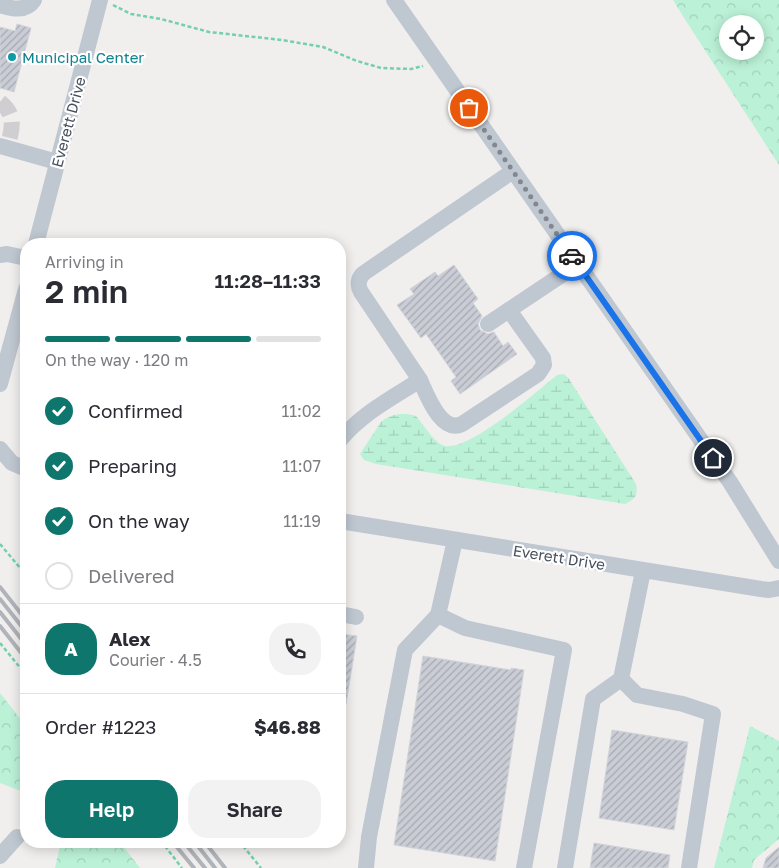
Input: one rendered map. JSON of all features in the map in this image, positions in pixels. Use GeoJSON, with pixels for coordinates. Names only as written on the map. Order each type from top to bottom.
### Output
{"type":"FeatureCollection","features":[{"type":"Feature","properties":{"kind":"street"},"geometry":{"type":"LineString","coordinates":[[0,6],[20,9],[28,6],[34,0]]}},
{"type":"Feature","properties":{"kind":"street"},"geometry":{"type":"LineString","coordinates":[[394,0],[730,482],[779,561]]}},
{"type":"Feature","properties":{"kind":"street","name":"Everett Drive"},"geometry":{"type":"LineString","coordinates":[[38,238],[103,1]]}},
{"type":"Feature","properties":{"kind":"street"},"geometry":{"type":"LineString","coordinates":[[0,146],[57,162]]}},
{"type":"Feature","properties":{"kind":"street"},"geometry":{"type":"LineString","coordinates":[[510,310],[543,358],[542,369],[538,374],[462,424],[456,426],[449,425],[431,403],[420,380],[358,285],[364,273],[513,171]]}},
{"type":"Feature","properties":{"kind":"street"},"geometry":{"type":"LineString","coordinates":[[0,254],[20,257]]}},
{"type":"Feature","properties":{"kind":"street"},"geometry":{"type":"LineString","coordinates":[[488,324],[578,264]]}},
{"type":"Feature","properties":{"kind":"street"},"geometry":{"type":"LineString","coordinates":[[1,374],[20,309]]}},
{"type":"Feature","properties":{"kind":"street"},"geometry":{"type":"LineString","coordinates":[[346,433],[369,412],[420,380]]}},
{"type":"Feature","properties":{"kind":"street"},"geometry":{"type":"LineString","coordinates":[[0,449],[12,462],[20,466]]}},
{"type":"Feature","properties":{"kind":"street","name":"Everett Drive"},"geometry":{"type":"LineString","coordinates":[[346,522],[761,589],[779,588]]}},
{"type":"Feature","properties":{"kind":"street"},"geometry":{"type":"LineString","coordinates":[[366,868],[369,837],[405,650],[438,615],[455,540]]}},
{"type":"Feature","properties":{"kind":"street"},"geometry":{"type":"LineString","coordinates":[[565,868],[593,700],[621,679],[643,571]]}},
{"type":"Feature","properties":{"kind":"street"},"geometry":{"type":"LineString","coordinates":[[438,615],[466,628],[564,650],[524,868]]}},
{"type":"Feature","properties":{"kind":"street"},"geometry":{"type":"LineString","coordinates":[[621,679],[637,695],[683,704],[712,714],[689,868]]}},
{"type":"Feature","properties":{"kind":"street"},"geometry":{"type":"LineString","coordinates":[[0,856],[17,837]]}},
{"type":"Feature","properties":{"kind":"path"},"geometry":{"type":"LineString","coordinates":[[103,1],[131,14],[161,19],[209,32],[282,40],[323,47],[357,61],[381,68],[411,69],[422,67],[436,60]]}},
{"type":"Feature","properties":{"kind":"path"},"geometry":{"type":"LineString","coordinates":[[0,544],[20,568]]}},
{"type":"Feature","properties":{"kind":"path"},"geometry":{"type":"LineString","coordinates":[[0,643],[20,668]]}},
{"type":"Feature","properties":{"kind":"path"},"geometry":{"type":"LineString","coordinates":[[166,848],[182,868]]}},
{"type":"Feature","properties":{"kind":"path"},"geometry":{"type":"LineString","coordinates":[[245,848],[261,868]]}},
{"type":"Feature","properties":{"kind":"green space"},"geometry":{"type":"Polygon","coordinates":[[[673,0],[779,0],[779,165],[686,21],[673,0]]]}},
{"type":"Feature","properties":{"kind":"green space"},"geometry":{"type":"Polygon","coordinates":[[[564,374],[636,484],[637,491],[635,496],[625,504],[376,464],[364,460],[360,454],[381,422],[389,417],[402,414],[416,416],[433,438],[441,444],[445,446],[456,445],[486,430],[557,375],[564,374]]]}},
{"type":"Feature","properties":{"kind":"green space"},"geometry":{"type":"Polygon","coordinates":[[[0,693],[20,718],[20,791],[0,783],[0,693]]]}},
{"type":"Feature","properties":{"kind":"green space"},"geometry":{"type":"Polygon","coordinates":[[[750,726],[779,741],[779,839],[754,860],[752,868],[714,868],[750,726]]]}},
{"type":"Feature","properties":{"kind":"green space"},"geometry":{"type":"Polygon","coordinates":[[[59,848],[124,848],[140,868],[55,868],[59,848]]]}},
{"type":"Feature","properties":{"kind":"building","name":"Municipal Center"},"geometry":{"type":"Polygon","coordinates":[[[17,24],[31,28],[14,92],[0,88],[0,27],[15,31],[17,24]]]}},
{"type":"Feature","properties":{"kind":"building"},"geometry":{"type":"Polygon","coordinates":[[[454,265],[478,299],[473,303],[482,316],[478,324],[480,330],[488,334],[494,332],[503,346],[508,342],[517,354],[460,394],[451,381],[456,377],[426,334],[421,338],[397,305],[414,294],[410,289],[435,272],[438,276],[454,265]]]}},
{"type":"Feature","properties":{"kind":"building"},"geometry":{"type":"Polygon","coordinates":[[[346,635],[357,636],[346,704],[346,635]]]}},
{"type":"Feature","properties":{"kind":"building"},"geometry":{"type":"Polygon","coordinates":[[[423,656],[511,670],[511,668],[524,670],[495,861],[394,845],[423,656]]]}},
{"type":"Feature","properties":{"kind":"building"},"geometry":{"type":"Polygon","coordinates":[[[612,730],[688,742],[674,830],[599,818],[612,730]]]}},
{"type":"Feature","properties":{"kind":"building"},"geometry":{"type":"Polygon","coordinates":[[[594,843],[670,855],[668,868],[590,868],[594,843]]]}},
{"type":"Feature","properties":{"kind":"building"},"geometry":{"type":"Polygon","coordinates":[[[779,847],[779,868],[763,868],[766,858],[779,847]]]}},
{"type":"Feature","properties":{"kind":"tunnel"},"geometry":{"type":"LineString","coordinates":[[0,102],[9,112],[12,123],[7,148]]}},
{"type":"Feature","properties":{"kind":"railway"},"geometry":{"type":"LineString","coordinates":[[0,587],[20,612]]}},
{"type":"Feature","properties":{"kind":"railway"},"geometry":{"type":"LineString","coordinates":[[0,599],[20,624]]}},
{"type":"Feature","properties":{"kind":"railway"},"geometry":{"type":"LineString","coordinates":[[0,612],[20,637]]}},
{"type":"Feature","properties":{"kind":"railway"},"geometry":{"type":"LineString","coordinates":[[0,626],[20,651]]}},
{"type":"Feature","properties":{"kind":"railway"},"geometry":{"type":"LineString","coordinates":[[178,848],[194,868]]}},
{"type":"Feature","properties":{"kind":"railway"},"geometry":{"type":"LineString","coordinates":[[189,848],[205,868]]}},
{"type":"Feature","properties":{"kind":"railway"},"geometry":{"type":"LineString","coordinates":[[199,848],[215,868]]}},
{"type":"Feature","properties":{"kind":"railway"},"geometry":{"type":"LineString","coordinates":[[209,848],[225,868]]}},
{"type":"Feature","properties":{"kind":"way so far"},"geometry":{"type":"LineString","coordinates":[[469,108],[572,256]]}},
{"type":"Feature","properties":{"kind":"place","name":"Municipal Center"},"geometry":{"type":"Point","coordinates":[12,57]}},
{"type":"Feature","properties":{"kind":"route"},"geometry":{"type":"LineString","coordinates":[[572,256],[713,458]]}}]}
